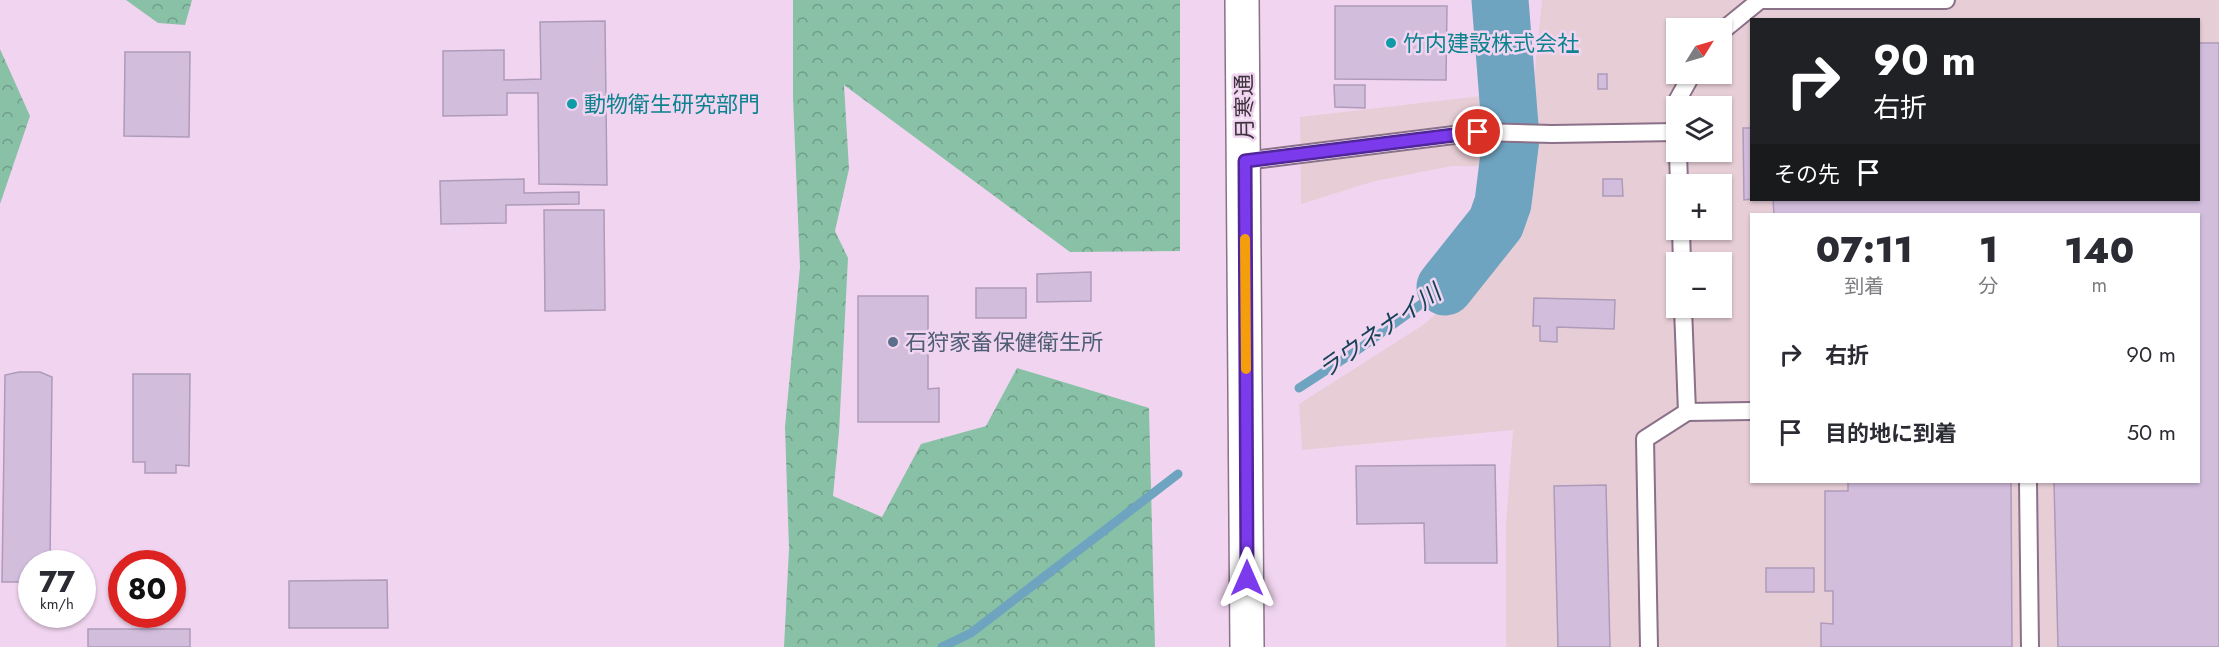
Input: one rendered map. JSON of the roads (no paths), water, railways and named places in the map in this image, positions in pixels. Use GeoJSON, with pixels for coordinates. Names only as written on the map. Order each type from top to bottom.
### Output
{"type":"FeatureCollection","features":[{"type":"Feature","properties":{"kind":"highway","name":"月寒通"},"geometry":{"type":"LineString","coordinates":[[1242,0],[1247,647]]}},
{"type":"Feature","properties":{"kind":"lane"},"geometry":{"type":"LineString","coordinates":[[1732,23],[1760,0],[1946,0]]}},
{"type":"Feature","properties":{"kind":"lane"},"geometry":{"type":"LineString","coordinates":[[1245,161],[1478,132],[1552,134],[1666,132]]}},
{"type":"Feature","properties":{"kind":"lane"},"geometry":{"type":"LineString","coordinates":[[1683,318],[1687,412]]}},
{"type":"Feature","properties":{"kind":"lane"},"geometry":{"type":"LineString","coordinates":[[1649,647],[1645,439],[1687,412],[1750,411]]}},
{"type":"Feature","properties":{"kind":"lane"},"geometry":{"type":"LineString","coordinates":[[2028,483],[2030,647]]}},
{"type":"Feature","properties":{"kind":"waterway","name":"ラウネナイ川"},"geometry":{"type":"LineString","coordinates":[[1445,287],[1496,223],[1503,203],[1511,138],[1500,0]]}},
{"type":"Feature","properties":{"kind":"waterway","name":"ラウネナイ川"},"geometry":{"type":"LineString","coordinates":[[1299,388],[1356,351],[1445,287]]}},
{"type":"Feature","properties":{"kind":"waterway","name":"ラウネナイ川"},"geometry":{"type":"LineString","coordinates":[[942,647],[971,633],[1178,474]]}},
{"type":"Feature","properties":{"kind":"place","name":"竹内建設株式会社"},"geometry":{"type":"Point","coordinates":[1391,43]}},
{"type":"Feature","properties":{"kind":"place","name":"動物衛生研究部門"},"geometry":{"type":"Point","coordinates":[572,104]}},
{"type":"Feature","properties":{"kind":"place","name":"石狩家畜保健衛生所"},"geometry":{"type":"Point","coordinates":[893,342]}}]}
